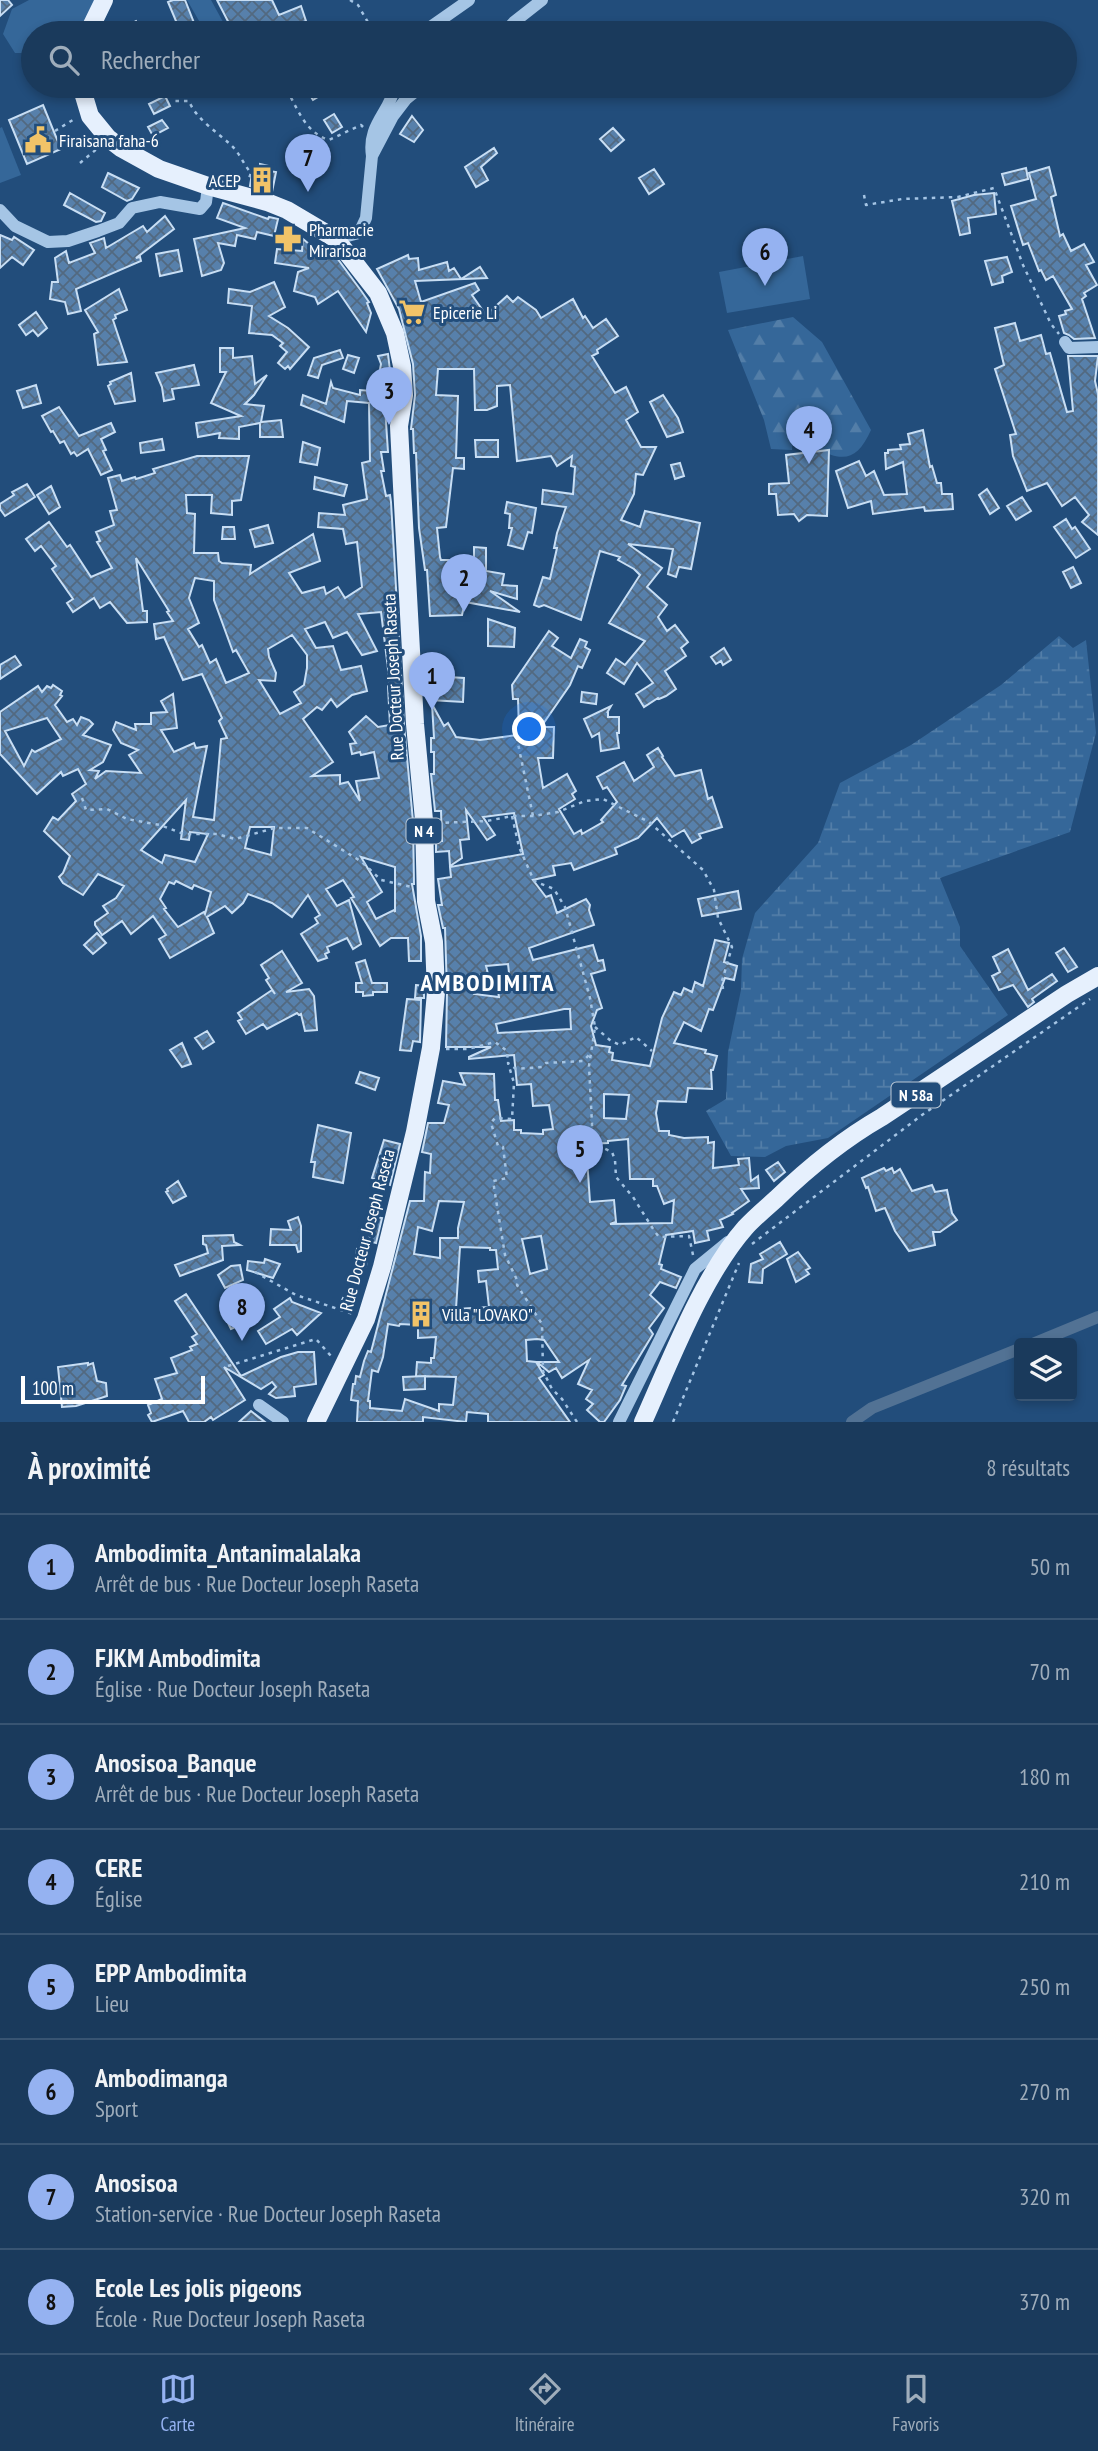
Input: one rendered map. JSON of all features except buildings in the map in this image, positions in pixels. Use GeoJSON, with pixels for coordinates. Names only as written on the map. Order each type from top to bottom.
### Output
{"type":"FeatureCollection","features":[{"type":"Feature","properties":{"kind":"main road"},"geometry":{"type":"LineString","coordinates":[[94,21],[104,0]]}},
{"type":"Feature","properties":{"kind":"main road","name":"Rue Docteur Joseph Raseta"},"geometry":{"type":"LineString","coordinates":[[85,98],[90,116],[108,138],[121,148],[159,169],[208,187],[287,210],[336,239],[378,293],[395,333],[402,366],[404,395],[399,426],[401,474],[415,724],[424,820],[426,901],[434,942],[436,992],[431,1048],[415,1132],[382,1266],[366,1319],[351,1345],[316,1422]]}},
{"type":"Feature","properties":{"kind":"main road","name":"N 58a"},"geometry":{"type":"LineString","coordinates":[[643,1422],[716,1270],[745,1229],[824,1154],[850,1135],[882,1118],[1098,976]]}},
{"type":"Feature","properties":{"kind":"street"},"geometry":{"type":"LineString","coordinates":[[439,21],[469,0]]}},
{"type":"Feature","properties":{"kind":"street"},"geometry":{"type":"LineString","coordinates":[[515,21],[542,0]]}},
{"type":"Feature","properties":{"kind":"street"},"geometry":{"type":"LineString","coordinates":[[336,239],[359,233],[366,218],[372,156],[370,142],[377,122],[392,98]]}},
{"type":"Feature","properties":{"kind":"street"},"geometry":{"type":"LineString","coordinates":[[372,156],[393,116],[407,98]]}},
{"type":"Feature","properties":{"kind":"street"},"geometry":{"type":"LineString","coordinates":[[0,210],[15,226],[48,242],[68,241],[119,223],[132,208],[160,202],[200,209],[206,202],[208,187]]}},
{"type":"Feature","properties":{"kind":"street"},"geometry":{"type":"LineString","coordinates":[[1065,342],[1069,348],[1098,346]]}},
{"type":"Feature","properties":{"kind":"street"},"geometry":{"type":"LineString","coordinates":[[619,1422],[695,1269],[745,1229]]}},
{"type":"Feature","properties":{"kind":"street"},"geometry":{"type":"LineString","coordinates":[[259,1405],[283,1422]]}},
{"type":"Feature","properties":{"kind":"path"},"geometry":{"type":"LineString","coordinates":[[350,0],[358,5],[367,21]]}},
{"type":"Feature","properties":{"kind":"path"},"geometry":{"type":"LineString","coordinates":[[173,98],[190,100],[193,110],[220,138],[230,144],[251,173],[250,179],[236,193]]}},
{"type":"Feature","properties":{"kind":"path"},"geometry":{"type":"LineString","coordinates":[[292,98],[310,130],[318,136],[329,140],[361,125],[367,131],[370,142]]}},
{"type":"Feature","properties":{"kind":"path"},"geometry":{"type":"LineString","coordinates":[[55,131],[78,118],[90,116]]}},
{"type":"Feature","properties":{"kind":"path"},"geometry":{"type":"LineString","coordinates":[[80,163],[86,159]]}},
{"type":"Feature","properties":{"kind":"path"},"geometry":{"type":"LineString","coordinates":[[864,195],[866,205],[902,199],[958,197],[994,188],[1033,287],[1051,324],[1065,342]]}},
{"type":"Feature","properties":{"kind":"path"},"geometry":{"type":"LineString","coordinates":[[515,729],[533,816]]}},
{"type":"Feature","properties":{"kind":"path"},"geometry":{"type":"LineString","coordinates":[[82,798],[86,810],[107,809],[127,819],[160,825],[184,834],[217,834],[235,839],[275,828],[307,828],[362,862],[382,880],[418,888],[420,878],[425,873]]}},
{"type":"Feature","properties":{"kind":"path"},"geometry":{"type":"LineString","coordinates":[[424,820],[445,824],[533,816],[558,812],[585,801],[603,799],[649,822],[684,851],[703,870],[710,882],[716,898],[718,918],[732,947],[722,981],[723,989]]}},
{"type":"Feature","properties":{"kind":"path"},"geometry":{"type":"LineString","coordinates":[[512,816],[519,847],[534,881],[554,889],[565,907],[590,998],[596,1027],[589,1066],[593,1143],[612,1152],[616,1177],[659,1237],[689,1236],[695,1269]]}},
{"type":"Feature","properties":{"kind":"path"},"geometry":{"type":"LineString","coordinates":[[673,1422],[744,1251],[922,1115],[1098,993]]}},
{"type":"Feature","properties":{"kind":"path"},"geometry":{"type":"LineString","coordinates":[[596,1027],[611,1041],[620,1045],[636,1037],[652,1051]]}},
{"type":"Feature","properties":{"kind":"path"},"geometry":{"type":"LineString","coordinates":[[431,1048],[468,1049],[495,1042],[507,1051],[514,1083],[512,1119],[495,1118],[491,1123],[498,1146],[503,1147],[507,1178],[493,1181],[505,1255],[517,1285],[542,1324],[543,1371],[552,1389],[577,1422]]}},
{"type":"Feature","properties":{"kind":"path"},"geometry":{"type":"LineString","coordinates":[[508,1063],[516,1069],[542,1068],[546,1063],[583,1061],[591,1054]]}},
{"type":"Feature","properties":{"kind":"path"},"geometry":{"type":"LineString","coordinates":[[255,1272],[296,1295],[366,1319]]}},
{"type":"Feature","properties":{"kind":"path"},"geometry":{"type":"LineString","coordinates":[[228,1366],[316,1339],[331,1356],[341,1353],[351,1345]]}},
{"type":"Feature","properties":{"kind":"green space"},"geometry":{"type":"Polygon","coordinates":[[[29,0],[97,0],[87,21],[21,21],[21,53],[15,53],[3,34],[12,9],[29,0]]]}},
{"type":"Feature","properties":{"kind":"green space"},"geometry":{"type":"Polygon","coordinates":[[[187,0],[211,0],[223,21],[199,21],[187,0]]]}},
{"type":"Feature","properties":{"kind":"green space"},"geometry":{"type":"Polygon","coordinates":[[[2,127],[21,175],[0,183],[0,128],[2,127]]]}},
{"type":"Feature","properties":{"kind":"green space"},"geometry":{"type":"Polygon","coordinates":[[[803,256],[810,299],[727,313],[719,272],[803,256]]]}},
{"type":"Feature","properties":{"kind":"green space"},"geometry":{"type":"Polygon","coordinates":[[[793,317],[822,342],[871,430],[860,448],[848,456],[833,455],[814,447],[811,428],[793,425],[792,450],[771,449],[764,420],[728,330],[793,317]]]}},
{"type":"Feature","properties":{"kind":"green space"},"geometry":{"type":"Polygon","coordinates":[[[1059,636],[1073,648],[1086,640],[1096,733],[1070,832],[940,878],[960,927],[960,946],[1008,1015],[828,1138],[786,1146],[765,1157],[731,1156],[706,1111],[726,1099],[728,1052],[741,990],[742,959],[755,913],[818,843],[840,783],[911,745],[1001,685],[1059,636]]]}},
{"type":"Feature","properties":{"kind":"waterway"},"geometry":{"type":"LineString","coordinates":[[1047,1338],[1098,1317]]}},
{"type":"Feature","properties":{"kind":"waterway"},"geometry":{"type":"LineString","coordinates":[[852,1422],[872,1408],[1014,1351]]}},
{"type":"Feature","properties":{"kind":"place","name":"Firaisana faha-6"},"geometry":{"type":"Point","coordinates":[38,140]}},
{"type":"Feature","properties":{"kind":"place","name":"ACEP"},"geometry":{"type":"Point","coordinates":[262,180]}},
{"type":"Feature","properties":{"kind":"place","name":"Anosisoa"},"geometry":{"type":"Point","coordinates":[308,192]}},
{"type":"Feature","properties":{"kind":"place","name":"Pharmacie Mirarisoa"},"geometry":{"type":"Point","coordinates":[288,239]}},
{"type":"Feature","properties":{"kind":"place","name":"Ambodimanga"},"geometry":{"type":"Point","coordinates":[765,286]}},
{"type":"Feature","properties":{"kind":"place","name":"Epicerie Li"},"geometry":{"type":"Point","coordinates":[412,312]}},
{"type":"Feature","properties":{"kind":"place","name":"Anosisoa_Banque"},"geometry":{"type":"Point","coordinates":[389,425]}},
{"type":"Feature","properties":{"kind":"place","name":"CERE"},"geometry":{"type":"Point","coordinates":[809,464]}},
{"type":"Feature","properties":{"kind":"place","name":"FJKM Ambodimita"},"geometry":{"type":"Point","coordinates":[464,612]}},
{"type":"Feature","properties":{"kind":"place","name":"Ambodimita_Antanimalalaka"},"geometry":{"type":"Point","coordinates":[432,710]}},
{"type":"Feature","properties":{"kind":"place","name":"EPP Ambodimita"},"geometry":{"type":"Point","coordinates":[580,1183]}},
{"type":"Feature","properties":{"kind":"place","name":"Villa \"LOVAKO\""},"geometry":{"type":"Point","coordinates":[421,1314]}},
{"type":"Feature","properties":{"kind":"place","name":"Ecole Les jolis pigeons"},"geometry":{"type":"Point","coordinates":[242,1341]}},
{"type":"Feature","properties":{"kind":"district","name":"AMBODIMITA"},"geometry":{"type":"Point","coordinates":[488,982]}}]}
